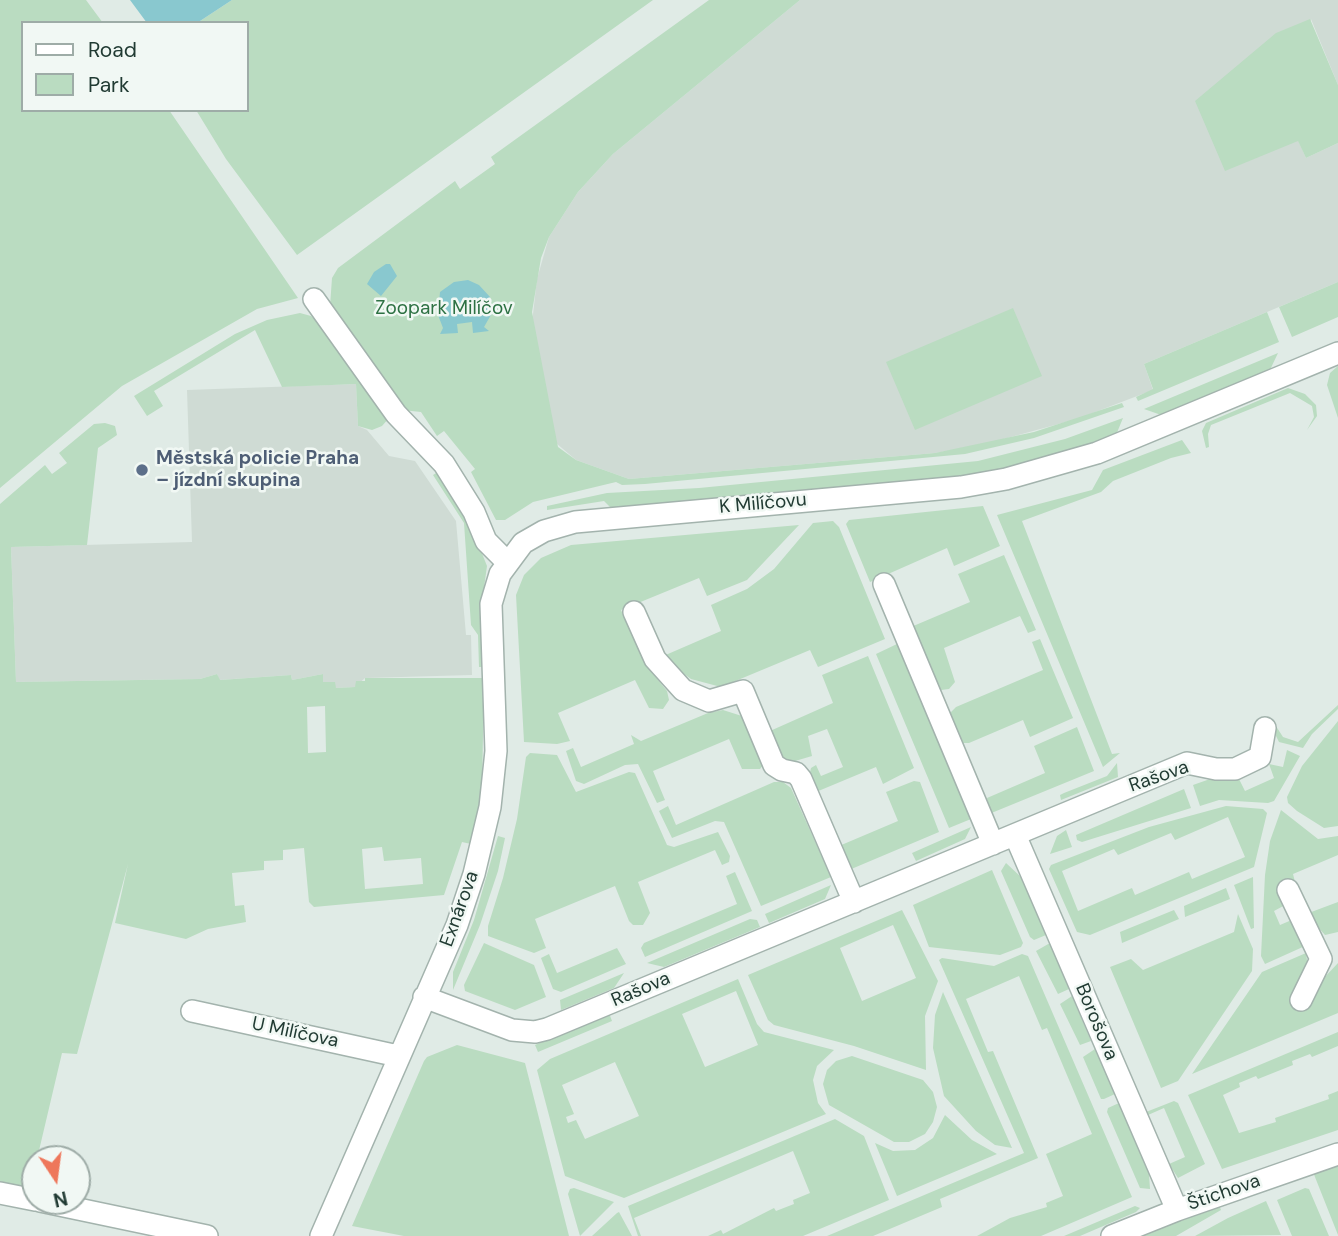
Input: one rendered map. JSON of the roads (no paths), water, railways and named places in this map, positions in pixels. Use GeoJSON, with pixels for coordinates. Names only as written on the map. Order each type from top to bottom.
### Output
{"type":"FeatureCollection","features":[{"type":"Feature","properties":{"kind":"street"},"geometry":{"type":"LineString","coordinates":[[314,299],[396,414],[444,464],[474,512],[486,541],[507,562]]}},
{"type":"Feature","properties":{"kind":"street","name":"K Milíčovu"},"geometry":{"type":"LineString","coordinates":[[507,562],[531,538],[575,522],[961,487],[1006,479],[1097,453],[1338,352]]}},
{"type":"Feature","properties":{"kind":"street","name":"Exnárova"},"geometry":{"type":"LineString","coordinates":[[321,1236],[466,899],[490,807],[496,751],[490,612],[495,586],[507,562]]}},
{"type":"Feature","properties":{"kind":"street"},"geometry":{"type":"LineString","coordinates":[[884,584],[993,844]]}},
{"type":"Feature","properties":{"kind":"street"},"geometry":{"type":"LineString","coordinates":[[634,612],[655,659],[682,690],[709,701],[743,691],[774,765],[796,773],[801,779],[854,902]]}},
{"type":"Feature","properties":{"kind":"street","name":"Rašova"},"geometry":{"type":"LineString","coordinates":[[424,997],[512,1030],[547,1030],[1187,763],[1216,769],[1235,769],[1260,757],[1265,728]]}},
{"type":"Feature","properties":{"kind":"street","name":"Borošova"},"geometry":{"type":"LineString","coordinates":[[1015,835],[1177,1210]]}},
{"type":"Feature","properties":{"kind":"street"},"geometry":{"type":"LineString","coordinates":[[1288,890],[1329,955],[1301,1000]]}},
{"type":"Feature","properties":{"kind":"street","name":"U Milíčova"},"geometry":{"type":"LineString","coordinates":[[192,1011],[398,1056]]}},
{"type":"Feature","properties":{"kind":"street","name":"Štichova"},"geometry":{"type":"LineString","coordinates":[[1112,1236],[1177,1210],[1338,1154]]}},
{"type":"Feature","properties":{"kind":"street"},"geometry":{"type":"LineString","coordinates":[[0,1193],[21,1197]]}},
{"type":"Feature","properties":{"kind":"street"},"geometry":{"type":"LineString","coordinates":[[91,1212],[206,1236]]}},
{"type":"Feature","properties":{"kind":"water"},"geometry":{"type":"Polygon","coordinates":[[[130,0],[232,0],[200,21],[146,21],[130,0]]]}},
{"type":"Feature","properties":{"kind":"water"},"geometry":{"type":"Polygon","coordinates":[[[390,264],[397,276],[381,296],[367,284],[374,272],[390,264]]]}},
{"type":"Feature","properties":{"kind":"water"},"geometry":{"type":"Polygon","coordinates":[[[468,280],[479,285],[490,297],[492,313],[484,327],[489,331],[473,333],[472,322],[457,324],[458,333],[440,334],[443,328],[438,315],[440,292],[454,282],[468,280]]]}},
{"type":"Feature","properties":{"kind":"place","name":"Městská policie Praha – jízdní skupina"},"geometry":{"type":"Point","coordinates":[142,470]}},
{"type":"Feature","properties":{"kind":"park label","name":"Zoopark Milíčov"},"geometry":{"type":"Point","coordinates":[444,309]}}]}
